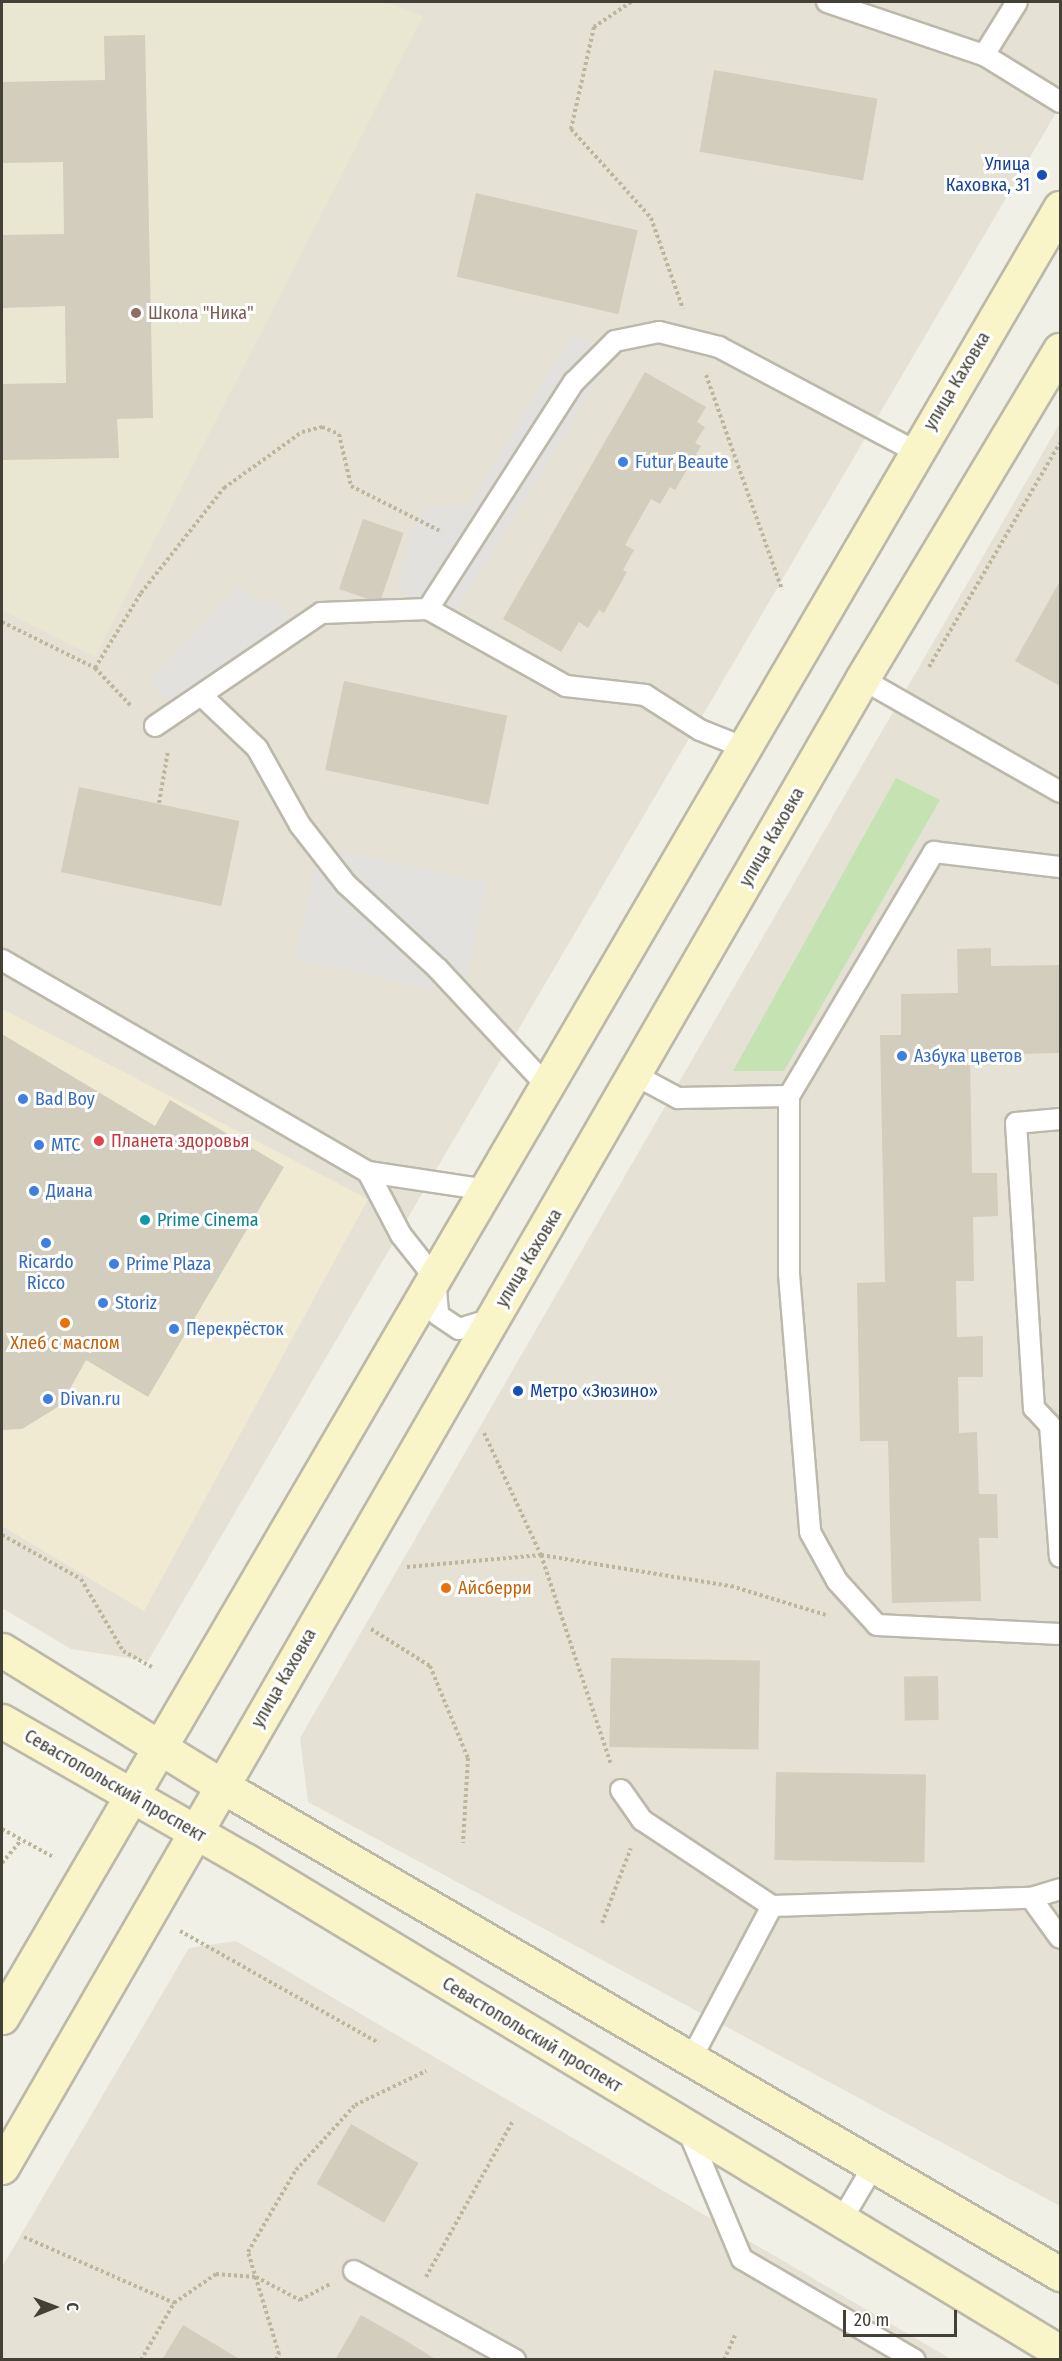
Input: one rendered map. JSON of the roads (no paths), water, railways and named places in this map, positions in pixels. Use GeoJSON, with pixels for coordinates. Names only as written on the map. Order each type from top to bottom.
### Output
{"type":"FeatureCollection","features":[{"type":"Feature","properties":{"kind":"main road","name":"улица Каховка"},"geometry":{"type":"LineString","coordinates":[[3,2010],[132,1793],[157,1746],[488,1190],[915,451],[1060,208]]}},
{"type":"Feature","properties":{"kind":"main road","name":"улица Каховка"},"geometry":{"type":"LineString","coordinates":[[2,2168],[494,1317],[637,1076],[862,679],[1060,350]]}},
{"type":"Feature","properties":{"kind":"main road"},"geometry":{"type":"LineString","coordinates":[[2,1650],[222,1786],[1060,2274]]}},
{"type":"Feature","properties":{"kind":"main road","name":"Севастопольский проспект"},"geometry":{"type":"LineString","coordinates":[[2,1721],[132,1793],[1060,2352]]}},
{"type":"Feature","properties":{"kind":"lane"},"geometry":{"type":"LineString","coordinates":[[826,2],[984,55],[1060,102]]}},
{"type":"Feature","properties":{"kind":"lane"},"geometry":{"type":"LineString","coordinates":[[984,55],[1017,2]]}},
{"type":"Feature","properties":{"kind":"lane"},"geometry":{"type":"LineString","coordinates":[[428,609],[574,382],[615,341],[658,332],[718,348],[915,451]]}},
{"type":"Feature","properties":{"kind":"lane"},"geometry":{"type":"LineString","coordinates":[[155,726],[321,613],[428,609],[566,687],[645,695],[700,730],[745,748]]}},
{"type":"Feature","properties":{"kind":"lane"},"geometry":{"type":"LineString","coordinates":[[862,679],[1060,792]]}},
{"type":"Feature","properties":{"kind":"lane"},"geometry":{"type":"LineString","coordinates":[[201,695],[257,748],[300,825],[346,884],[438,969],[547,1086]]}},
{"type":"Feature","properties":{"kind":"lane"},"geometry":{"type":"LineString","coordinates":[[1060,867],[934,852],[789,1096],[789,1274],[810,1532],[837,1581],[877,1625],[1060,1634]]}},
{"type":"Feature","properties":{"kind":"lane"},"geometry":{"type":"LineString","coordinates":[[2,960],[368,1172],[488,1190]]}},
{"type":"Feature","properties":{"kind":"lane"},"geometry":{"type":"LineString","coordinates":[[637,1076],[678,1098],[789,1096]]}},
{"type":"Feature","properties":{"kind":"lane"},"geometry":{"type":"LineString","coordinates":[[1060,1119],[1016,1123],[1034,1408],[1050,1425],[1060,1557]]}},
{"type":"Feature","properties":{"kind":"lane"},"geometry":{"type":"LineString","coordinates":[[368,1172],[401,1235],[435,1278],[434,1304],[447,1325],[472,1330],[494,1317]]}},
{"type":"Feature","properties":{"kind":"lane"},"geometry":{"type":"LineString","coordinates":[[621,1790],[642,1820],[772,1906],[1031,1898],[1060,1888]]}},
{"type":"Feature","properties":{"kind":"lane"},"geometry":{"type":"LineString","coordinates":[[1031,1898],[1060,1938]]}},
{"type":"Feature","properties":{"kind":"lane"},"geometry":{"type":"LineString","coordinates":[[691,2059],[772,1906]]}},
{"type":"Feature","properties":{"kind":"lane"},"geometry":{"type":"LineString","coordinates":[[688,2130],[742,2259],[915,2360]]}},
{"type":"Feature","properties":{"kind":"lane"},"geometry":{"type":"LineString","coordinates":[[841,2221],[874,2165]]}},
{"type":"Feature","properties":{"kind":"lane"},"geometry":{"type":"LineString","coordinates":[[354,2271],[515,2360]]}},
{"type":"Feature","properties":{"kind":"place","name":"Улица Каховка, 31"},"geometry":{"type":"Point","coordinates":[1042,175]}},
{"type":"Feature","properties":{"kind":"place","name":"Школа \"Ника\""},"geometry":{"type":"Point","coordinates":[136,313]}},
{"type":"Feature","properties":{"kind":"place","name":"Futur Beaute"},"geometry":{"type":"Point","coordinates":[623,462]}},
{"type":"Feature","properties":{"kind":"place","name":"Азбука цветов"},"geometry":{"type":"Point","coordinates":[902,1056]}},
{"type":"Feature","properties":{"kind":"place","name":"Bad Boy"},"geometry":{"type":"Point","coordinates":[23,1099]}},
{"type":"Feature","properties":{"kind":"place","name":"Планета здоровья"},"geometry":{"type":"Point","coordinates":[99,1141]}},
{"type":"Feature","properties":{"kind":"place","name":"МТС"},"geometry":{"type":"Point","coordinates":[39,1145]}},
{"type":"Feature","properties":{"kind":"place","name":"Диана"},"geometry":{"type":"Point","coordinates":[34,1191]}},
{"type":"Feature","properties":{"kind":"place","name":"Prime Cinema"},"geometry":{"type":"Point","coordinates":[145,1220]}},
{"type":"Feature","properties":{"kind":"place","name":"Ricardo Ricco"},"geometry":{"type":"Point","coordinates":[46,1243]}},
{"type":"Feature","properties":{"kind":"place","name":"Prime Plaza"},"geometry":{"type":"Point","coordinates":[114,1264]}},
{"type":"Feature","properties":{"kind":"place","name":"Storiz"},"geometry":{"type":"Point","coordinates":[103,1303]}},
{"type":"Feature","properties":{"kind":"place","name":"Хлеб с маслом"},"geometry":{"type":"Point","coordinates":[65,1323]}},
{"type":"Feature","properties":{"kind":"place","name":"Перекрёсток"},"geometry":{"type":"Point","coordinates":[174,1329]}},
{"type":"Feature","properties":{"kind":"place","name":"Метро «Зюзино»"},"geometry":{"type":"Point","coordinates":[518,1391]}},
{"type":"Feature","properties":{"kind":"place","name":"Divan.ru"},"geometry":{"type":"Point","coordinates":[48,1399]}},
{"type":"Feature","properties":{"kind":"place","name":"Айсберри"},"geometry":{"type":"Point","coordinates":[446,1588]}}]}
